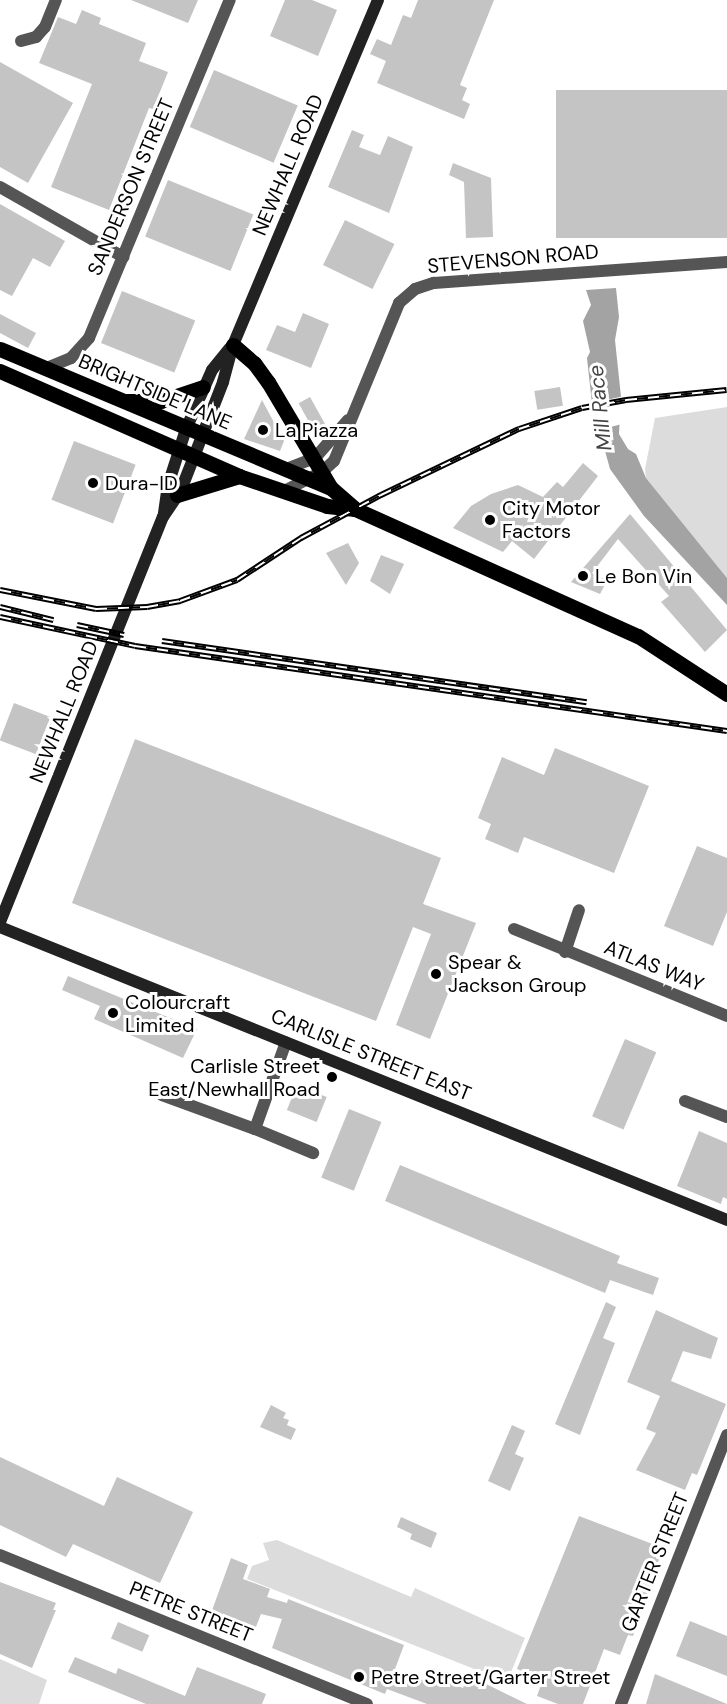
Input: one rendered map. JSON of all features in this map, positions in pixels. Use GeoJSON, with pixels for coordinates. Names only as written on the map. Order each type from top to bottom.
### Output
{"type":"FeatureCollection","features":[{"type":"Feature","properties":{"kind":"main road","name":"NEWHALL ROAD"},"geometry":{"type":"LineString","coordinates":[[193,432],[224,382],[233,345],[378,0]]}},
{"type":"Feature","properties":{"kind":"main road","name":"NEWHALL ROAD"},"geometry":{"type":"LineString","coordinates":[[0,924],[163,517],[177,495],[203,387],[233,345]]}},
{"type":"Feature","properties":{"kind":"main road"},"geometry":{"type":"LineString","coordinates":[[233,345],[254,363],[268,382],[315,458],[316,476]]}},
{"type":"Feature","properties":{"kind":"main road","name":"BRIGHTSIDE LANE"},"geometry":{"type":"LineString","coordinates":[[0,349],[285,469],[316,476],[355,509],[638,636],[727,694]]}},
{"type":"Feature","properties":{"kind":"main road","name":"BRIGHTSIDE LANE"},"geometry":{"type":"LineString","coordinates":[[0,371],[239,476],[327,506],[355,509]]}},
{"type":"Feature","properties":{"kind":"main road"},"geometry":{"type":"LineString","coordinates":[[120,401],[161,401],[203,387]]}},
{"type":"Feature","properties":{"kind":"main road","name":"NEWHALL ROAD"},"geometry":{"type":"LineString","coordinates":[[163,517],[168,485],[186,453]]}},
{"type":"Feature","properties":{"kind":"main road"},"geometry":{"type":"LineString","coordinates":[[177,495],[239,476]]}},
{"type":"Feature","properties":{"kind":"main road","name":"CARLISLE STREET EAST"},"geometry":{"type":"LineString","coordinates":[[0,924],[727,1220]]}},
{"type":"Feature","properties":{"kind":"street"},"geometry":{"type":"LineString","coordinates":[[21,42],[36,37],[45,27],[56,0]]}},
{"type":"Feature","properties":{"kind":"street","name":"SANDERSON STREET"},"geometry":{"type":"LineString","coordinates":[[44,369],[71,358],[89,338],[230,0]]}},
{"type":"Feature","properties":{"kind":"street"},"geometry":{"type":"LineString","coordinates":[[0,187],[123,257]]}},
{"type":"Feature","properties":{"kind":"street","name":"STEVENSON ROAD"},"geometry":{"type":"LineString","coordinates":[[284,491],[316,476],[339,451],[349,419],[399,303],[421,286],[727,262]]}},
{"type":"Feature","properties":{"kind":"street","name":"STEVENSON ROAD"},"geometry":{"type":"LineString","coordinates":[[285,469],[315,458],[349,419]]}},
{"type":"Feature","properties":{"kind":"street"},"geometry":{"type":"LineString","coordinates":[[566,952],[579,910]]}},
{"type":"Feature","properties":{"kind":"street","name":"ATLAS WAY"},"geometry":{"type":"LineString","coordinates":[[514,929],[727,1016]]}},
{"type":"Feature","properties":{"kind":"street"},"geometry":{"type":"LineString","coordinates":[[255,1129],[286,1042]]}},
{"type":"Feature","properties":{"kind":"street"},"geometry":{"type":"LineString","coordinates":[[162,1095],[314,1152]]}},
{"type":"Feature","properties":{"kind":"street"},"geometry":{"type":"LineString","coordinates":[[685,1101],[727,1116]]}},
{"type":"Feature","properties":{"kind":"street","name":"GARTER STREET"},"geometry":{"type":"LineString","coordinates":[[621,1704],[727,1435]]}},
{"type":"Feature","properties":{"kind":"street","name":"PETRE STREET"},"geometry":{"type":"LineString","coordinates":[[0,1555],[367,1704]]}},
{"type":"Feature","properties":{"kind":"shaded area"},"geometry":{"type":"Polygon","coordinates":[[[727,407],[727,578],[646,478],[645,469],[655,418],[727,407]]]}},
{"type":"Feature","properties":{"kind":"shaded area"},"geometry":{"type":"Polygon","coordinates":[[[277,1540],[411,1597],[415,1588],[525,1638],[507,1682],[247,1579],[252,1566],[269,1560],[263,1543],[277,1540]]]}},
{"type":"Feature","properties":{"kind":"shaded area"},"geometry":{"type":"Polygon","coordinates":[[[0,1659],[47,1680],[39,1704],[0,1704],[0,1659]]]}},
{"type":"Feature","properties":{"kind":"water","name":"Mill Race"},"geometry":{"type":"Polygon","coordinates":[[[616,288],[619,317],[615,340],[621,397],[619,434],[628,449],[636,454],[646,478],[727,578],[727,605],[644,516],[610,469],[592,404],[587,358],[590,352],[583,321],[591,305],[586,290],[616,288]]]}},
{"type":"Feature","properties":{"kind":"pier"},"geometry":{"type":"Polygon","coordinates":[[[624,396],[622,424],[595,431],[589,404],[624,396]]]}},
{"type":"Feature","properties":{"kind":"building"},"geometry":{"type":"Polygon","coordinates":[[[131,0],[198,0],[188,23],[131,0]]]}},
{"type":"Feature","properties":{"kind":"building"},"geometry":{"type":"Polygon","coordinates":[[[285,0],[312,0],[337,10],[318,56],[270,36],[285,0]]]}},
{"type":"Feature","properties":{"kind":"building"},"geometry":{"type":"Polygon","coordinates":[[[418,0],[494,0],[460,85],[467,88],[462,100],[470,104],[464,119],[377,83],[386,61],[370,54],[377,39],[391,45],[403,15],[411,18],[418,0]]]}},
{"type":"Feature","properties":{"kind":"building"},"geometry":{"type":"Polygon","coordinates":[[[82,10],[101,18],[99,24],[146,43],[139,61],[168,72],[153,109],[149,108],[109,210],[51,187],[92,84],[39,63],[58,17],[76,24],[82,10]]]}},
{"type":"Feature","properties":{"kind":"building"},"geometry":{"type":"Polygon","coordinates":[[[0,62],[73,103],[28,183],[0,167],[0,62]]]}},
{"type":"Feature","properties":{"kind":"building"},"geometry":{"type":"Polygon","coordinates":[[[214,70],[298,106],[274,163],[190,127],[214,70]]]}},
{"type":"Feature","properties":{"kind":"building"},"geometry":{"type":"Polygon","coordinates":[[[556,90],[727,90],[727,238],[556,238],[556,90]]]}},
{"type":"Feature","properties":{"kind":"building"},"geometry":{"type":"Polygon","coordinates":[[[352,130],[364,135],[359,147],[380,155],[388,136],[413,147],[389,213],[328,187],[352,130]]]}},
{"type":"Feature","properties":{"kind":"building"},"geometry":{"type":"Polygon","coordinates":[[[453,163],[491,178],[493,237],[466,238],[464,182],[449,175],[453,163]]]}},
{"type":"Feature","properties":{"kind":"building"},"geometry":{"type":"Polygon","coordinates":[[[168,180],[253,214],[230,271],[145,237],[168,180]]]}},
{"type":"Feature","properties":{"kind":"building"},"geometry":{"type":"Polygon","coordinates":[[[0,204],[65,241],[50,267],[33,258],[12,296],[0,290],[0,204]]]}},
{"type":"Feature","properties":{"kind":"building"},"geometry":{"type":"Polygon","coordinates":[[[345,220],[394,244],[373,289],[323,265],[345,220]]]}},
{"type":"Feature","properties":{"kind":"building"},"geometry":{"type":"Polygon","coordinates":[[[122,291],[195,321],[174,373],[101,343],[122,291]]]}},
{"type":"Feature","properties":{"kind":"building"},"geometry":{"type":"Polygon","coordinates":[[[303,313],[329,324],[311,368],[266,350],[277,325],[295,332],[303,313]]]}},
{"type":"Feature","properties":{"kind":"building"},"geometry":{"type":"Polygon","coordinates":[[[0,314],[36,333],[28,348],[0,333],[0,314]]]}},
{"type":"Feature","properties":{"kind":"building"},"geometry":{"type":"Polygon","coordinates":[[[560,387],[563,406],[537,410],[534,391],[560,387]]]}},
{"type":"Feature","properties":{"kind":"building"},"geometry":{"type":"Polygon","coordinates":[[[310,397],[328,429],[317,436],[299,403],[310,397]]]}},
{"type":"Feature","properties":{"kind":"building","name":"La Piazza"},"geometry":{"type":"Polygon","coordinates":[[[262,400],[284,441],[280,451],[244,439],[262,400]]]}},
{"type":"Feature","properties":{"kind":"building","name":"Dura-ID"},"geometry":{"type":"Polygon","coordinates":[[[74,441],[136,465],[113,523],[51,500],[74,441]]]}},
{"type":"Feature","properties":{"kind":"building"},"geometry":{"type":"Polygon","coordinates":[[[583,463],[598,476],[534,559],[512,541],[503,552],[453,528],[471,506],[491,494],[518,485],[543,497],[557,482],[563,487],[583,463]]]}},
{"type":"Feature","properties":{"kind":"building"},"geometry":{"type":"Polygon","coordinates":[[[630,514],[727,630],[705,652],[661,602],[669,596],[618,539],[592,573],[607,581],[600,594],[571,582],[630,514]]]}},
{"type":"Feature","properties":{"kind":"building"},"geometry":{"type":"Polygon","coordinates":[[[348,543],[359,563],[346,585],[326,553],[348,543]]]}},
{"type":"Feature","properties":{"kind":"building"},"geometry":{"type":"Polygon","coordinates":[[[381,555],[404,564],[390,594],[370,581],[381,555]]]}},
{"type":"Feature","properties":{"kind":"building"},"geometry":{"type":"Polygon","coordinates":[[[14,703],[50,717],[36,754],[0,740],[14,703]]]}},
{"type":"Feature","properties":{"kind":"building"},"geometry":{"type":"Polygon","coordinates":[[[135,739],[441,858],[423,904],[476,923],[430,1039],[396,1025],[431,934],[413,927],[376,1021],[72,903],[135,739]]]}},
{"type":"Feature","properties":{"kind":"building"},"geometry":{"type":"Polygon","coordinates":[[[555,748],[649,786],[614,873],[524,837],[518,853],[485,839],[491,824],[478,818],[502,757],[544,775],[555,748]]]}},
{"type":"Feature","properties":{"kind":"building"},"geometry":{"type":"Polygon","coordinates":[[[697,846],[727,858],[727,912],[713,946],[664,926],[697,846]]]}},
{"type":"Feature","properties":{"kind":"building"},"geometry":{"type":"Polygon","coordinates":[[[68,976],[197,1029],[183,1058],[94,1019],[100,1006],[62,990],[68,976]]]}},
{"type":"Feature","properties":{"kind":"building"},"geometry":{"type":"Polygon","coordinates":[[[625,1039],[656,1052],[623,1130],[592,1116],[625,1039]]]}},
{"type":"Feature","properties":{"kind":"building"},"geometry":{"type":"Polygon","coordinates":[[[297,1085],[327,1097],[317,1122],[287,1110],[297,1085]]]}},
{"type":"Feature","properties":{"kind":"building"},"geometry":{"type":"Polygon","coordinates":[[[349,1109],[381,1122],[354,1191],[321,1178],[349,1109]]]}},
{"type":"Feature","properties":{"kind":"building"},"geometry":{"type":"Polygon","coordinates":[[[699,1131],[727,1143],[727,1199],[723,1197],[721,1204],[677,1186],[699,1131]]]}},
{"type":"Feature","properties":{"kind":"building"},"geometry":{"type":"Polygon","coordinates":[[[400,1165],[620,1256],[617,1263],[659,1278],[653,1295],[610,1280],[605,1293],[385,1201],[400,1165]]]}},
{"type":"Feature","properties":{"kind":"building"},"geometry":{"type":"Polygon","coordinates":[[[606,1302],[616,1307],[603,1338],[615,1343],[580,1435],[555,1424],[606,1302]]]}},
{"type":"Feature","properties":{"kind":"building"},"geometry":{"type":"Polygon","coordinates":[[[656,1310],[718,1338],[711,1359],[683,1351],[671,1381],[726,1404],[697,1475],[692,1473],[685,1490],[636,1470],[656,1433],[646,1429],[660,1396],[627,1382],[656,1310]]]}},
{"type":"Feature","properties":{"kind":"building"},"geometry":{"type":"Polygon","coordinates":[[[271,1405],[286,1413],[283,1418],[289,1420],[287,1425],[296,1429],[291,1440],[260,1427],[271,1405]]]}},
{"type":"Feature","properties":{"kind":"building"},"geometry":{"type":"Polygon","coordinates":[[[512,1425],[525,1431],[515,1454],[524,1458],[510,1491],[488,1481],[512,1425]]]}},
{"type":"Feature","properties":{"kind":"building"},"geometry":{"type":"Polygon","coordinates":[[[0,1457],[104,1506],[117,1477],[193,1512],[160,1583],[73,1544],[66,1557],[0,1525],[0,1457]]]}},
{"type":"Feature","properties":{"kind":"building"},"geometry":{"type":"Polygon","coordinates":[[[579,1516],[663,1548],[633,1636],[628,1635],[620,1655],[604,1649],[583,1704],[558,1704],[537,1696],[543,1679],[517,1669],[579,1516]]]}},
{"type":"Feature","properties":{"kind":"building"},"geometry":{"type":"Polygon","coordinates":[[[401,1517],[437,1533],[431,1548],[410,1539],[412,1534],[397,1527],[401,1517]]]}},
{"type":"Feature","properties":{"kind":"building"},"geometry":{"type":"Polygon","coordinates":[[[231,1558],[248,1565],[243,1579],[270,1589],[267,1597],[287,1603],[288,1599],[404,1645],[395,1669],[429,1682],[431,1676],[463,1688],[468,1675],[527,1704],[427,1704],[387,1689],[385,1694],[272,1648],[282,1619],[261,1614],[254,1632],[210,1616],[231,1558]]]}},
{"type":"Feature","properties":{"kind":"building"},"geometry":{"type":"Polygon","coordinates":[[[0,1582],[56,1603],[53,1610],[56,1610],[32,1668],[0,1654],[0,1582]]]}},
{"type":"Feature","properties":{"kind":"building"},"geometry":{"type":"Polygon","coordinates":[[[690,1621],[727,1636],[727,1676],[676,1656],[690,1621]]]}},
{"type":"Feature","properties":{"kind":"building"},"geometry":{"type":"Polygon","coordinates":[[[118,1622],[149,1635],[142,1652],[111,1639],[118,1622]]]}},
{"type":"Feature","properties":{"kind":"building"},"geometry":{"type":"Polygon","coordinates":[[[75,1657],[116,1674],[118,1668],[185,1696],[197,1667],[266,1694],[262,1704],[146,1704],[68,1672],[75,1657]]]}},
{"type":"Feature","properties":{"kind":"building"},"geometry":{"type":"Polygon","coordinates":[[[655,1674],[727,1704],[646,1704],[655,1674]]]}},
{"type":"Feature","properties":{"kind":"railway"},"geometry":{"type":"LineString","coordinates":[[0,590],[96,609],[147,607],[180,601],[237,580],[301,538],[381,495],[519,429],[582,408],[626,400],[727,390]]}},
{"type":"Feature","properties":{"kind":"railway"},"geometry":{"type":"LineString","coordinates":[[0,607],[53,620]]}},
{"type":"Feature","properties":{"kind":"railway"},"geometry":{"type":"LineString","coordinates":[[0,617],[135,646],[727,731]]}},
{"type":"Feature","properties":{"kind":"railway"},"geometry":{"type":"LineString","coordinates":[[77,625],[124,635]]}},
{"type":"Feature","properties":{"kind":"railway"},"geometry":{"type":"LineString","coordinates":[[162,641],[587,702]]}},
{"type":"Feature","properties":{"kind":"place","name":"La Piazza"},"geometry":{"type":"Point","coordinates":[263,430]}},
{"type":"Feature","properties":{"kind":"place","name":"Dura-ID"},"geometry":{"type":"Point","coordinates":[93,483]}},
{"type":"Feature","properties":{"kind":"place","name":"City Motor Factors"},"geometry":{"type":"Point","coordinates":[490,520]}},
{"type":"Feature","properties":{"kind":"place","name":"Le Bon Vin"},"geometry":{"type":"Point","coordinates":[583,576]}},
{"type":"Feature","properties":{"kind":"place","name":"Spear & Jackson Group"},"geometry":{"type":"Point","coordinates":[436,974]}},
{"type":"Feature","properties":{"kind":"place","name":"Colourcraft Limited"},"geometry":{"type":"Point","coordinates":[113,1013]}},
{"type":"Feature","properties":{"kind":"place","name":"Carlisle Street East/Newhall Road"},"geometry":{"type":"Point","coordinates":[332,1077]}},
{"type":"Feature","properties":{"kind":"place","name":"Petre Street/Garter Street"},"geometry":{"type":"Point","coordinates":[359,1677]}}]}
